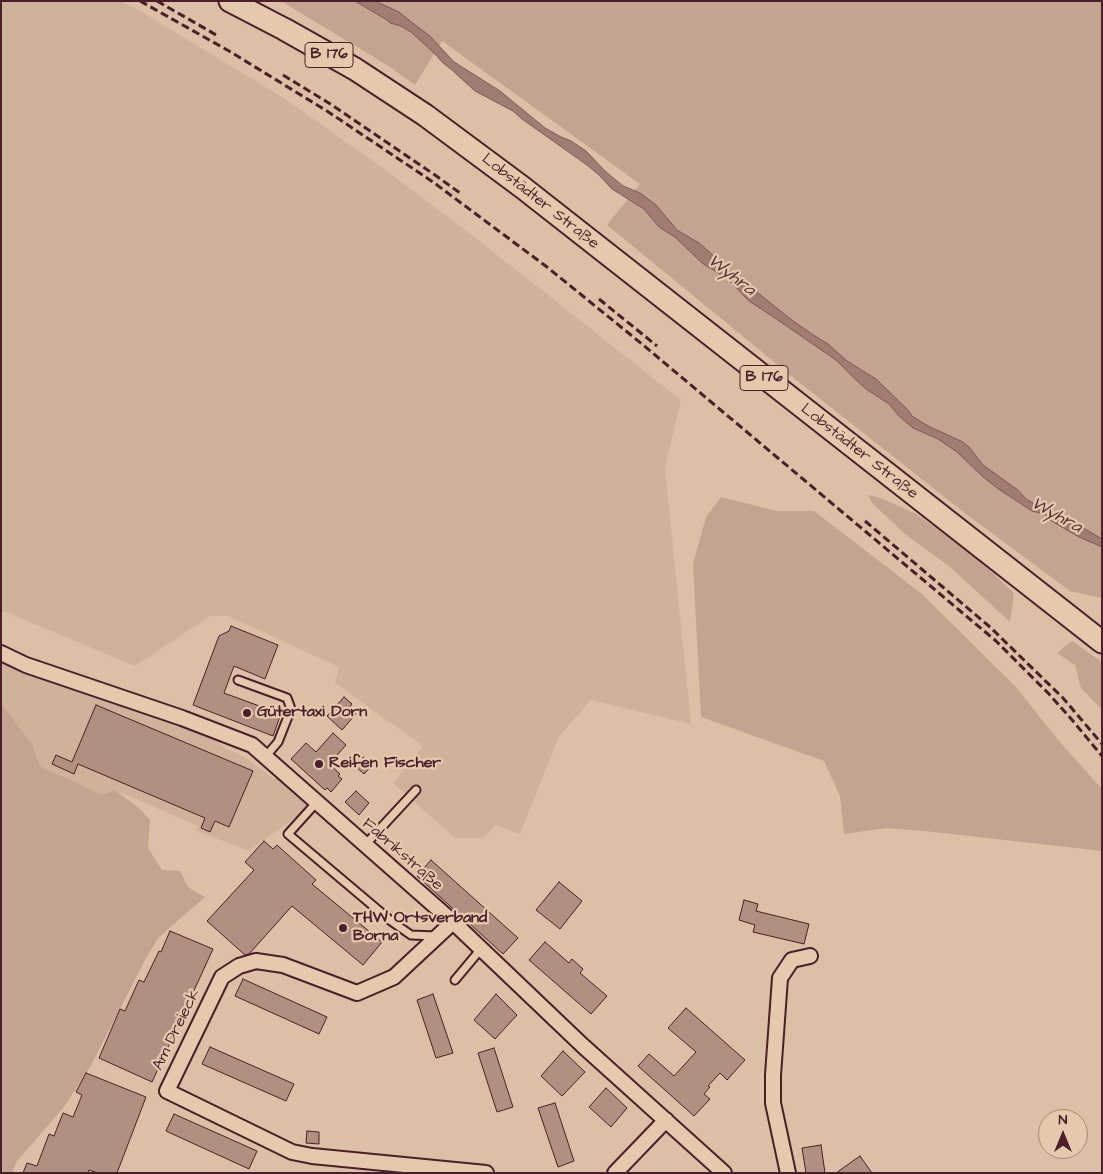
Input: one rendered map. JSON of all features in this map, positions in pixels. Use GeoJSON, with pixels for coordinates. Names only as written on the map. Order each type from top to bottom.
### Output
{"type":"FeatureCollection","features":[{"type":"Feature","properties":{"kind":"main road","name":"Lobstädter Straße"},"geometry":{"type":"LineString","coordinates":[[230,1],[354,69],[425,115],[530,194],[1102,642]]}},
{"type":"Feature","properties":{"kind":"street","name":"Fabrikstraße"},"geometry":{"type":"LineString","coordinates":[[1,653],[26,665],[182,718],[252,746],[452,922],[582,1045],[724,1173]]}},
{"type":"Feature","properties":{"kind":"street","name":"Am Dreieck"},"geometry":{"type":"LineString","coordinates":[[452,922],[394,977],[357,993],[283,965],[256,961],[239,966],[222,977],[167,1091],[292,1152],[312,1156],[486,1173]]}},
{"type":"Feature","properties":{"kind":"street"},"geometry":{"type":"LineString","coordinates":[[788,1173],[773,1102],[773,1075],[780,978],[792,960],[810,956]]}},
{"type":"Feature","properties":{"kind":"street"},"geometry":{"type":"LineString","coordinates":[[615,1173],[666,1120]]}},
{"type":"Feature","properties":{"kind":"lane"},"geometry":{"type":"LineString","coordinates":[[238,680],[287,698],[291,709],[278,742],[265,758]]}},
{"type":"Feature","properties":{"kind":"lane"},"geometry":{"type":"LineString","coordinates":[[365,846],[416,790]]}},
{"type":"Feature","properties":{"kind":"lane"},"geometry":{"type":"LineString","coordinates":[[316,802],[288,834],[391,921],[411,935],[438,936]]}},
{"type":"Feature","properties":{"kind":"lane"},"geometry":{"type":"LineString","coordinates":[[455,980],[481,949]]}},
{"type":"Feature","properties":{"kind":"shaded area"},"geometry":{"type":"Polygon","coordinates":[[[1,1],[121,1],[142,12],[285,99],[390,173],[681,400],[665,468],[691,724],[591,700],[559,736],[520,834],[496,825],[483,838],[455,838],[393,783],[423,746],[335,683],[339,667],[228,616],[210,616],[135,666],[1,610],[1,1]]]}},
{"type":"Feature","properties":{"kind":"shaded area"},"geometry":{"type":"Polygon","coordinates":[[[281,1],[1102,1],[1102,598],[1070,591],[966,514],[795,379],[607,225],[640,184],[442,41],[415,85],[390,67],[281,1]]]}},
{"type":"Feature","properties":{"kind":"shaded area"},"geometry":{"type":"Polygon","coordinates":[[[868,495],[881,498],[916,514],[981,562],[1014,593],[1010,622],[949,566],[906,535],[872,503],[868,495]]]}},
{"type":"Feature","properties":{"kind":"shaded area"},"geometry":{"type":"Polygon","coordinates":[[[721,497],[777,511],[814,511],[922,594],[1015,686],[1059,741],[1102,789],[1102,851],[887,828],[844,834],[840,796],[824,761],[701,717],[693,564],[706,517],[721,497]]]}},
{"type":"Feature","properties":{"kind":"shaded area"},"geometry":{"type":"Polygon","coordinates":[[[1072,641],[1102,662],[1102,710],[1081,688],[1075,665],[1057,653],[1072,641]]]}},
{"type":"Feature","properties":{"kind":"shaded area"},"geometry":{"type":"Polygon","coordinates":[[[1,659],[100,693],[218,742],[225,748],[245,757],[274,779],[277,777],[308,803],[297,816],[249,851],[197,831],[198,826],[115,790],[100,794],[40,766],[32,744],[1,703],[1,659]]]}},
{"type":"Feature","properties":{"kind":"shaded area"},"geometry":{"type":"Polygon","coordinates":[[[1,703],[32,744],[40,766],[100,794],[115,790],[140,809],[150,820],[148,848],[162,870],[180,871],[188,887],[205,897],[158,938],[90,1067],[64,1107],[17,1161],[12,1173],[1,1173],[1,703]]]}},
{"type":"Feature","properties":{"kind":"water","name":"Wyhra"},"geometry":{"type":"Polygon","coordinates":[[[355,1],[375,1],[399,12],[429,35],[454,62],[500,91],[545,128],[586,151],[606,172],[623,186],[640,193],[656,205],[677,230],[699,243],[727,270],[793,321],[828,344],[847,361],[876,379],[912,416],[928,426],[963,442],[983,465],[1018,490],[1026,499],[1068,519],[1102,539],[1102,547],[1079,537],[1050,520],[1044,514],[1032,511],[997,488],[957,452],[938,439],[913,428],[889,404],[866,389],[836,360],[749,301],[728,279],[702,263],[675,237],[659,227],[644,209],[612,189],[587,165],[513,111],[475,91],[411,32],[401,26],[390,23],[355,1]]]}},
{"type":"Feature","properties":{"kind":"building"},"geometry":{"type":"Polygon","coordinates":[[[231,626],[278,645],[265,679],[234,666],[224,693],[281,714],[273,736],[193,705],[219,636],[229,631],[231,626]]]}},
{"type":"Feature","properties":{"kind":"building"},"geometry":{"type":"Polygon","coordinates":[[[344,697],[352,704],[349,708],[356,714],[342,730],[327,716],[344,697]]]}},
{"type":"Feature","properties":{"kind":"building"},"geometry":{"type":"Polygon","coordinates":[[[96,705],[253,771],[229,827],[215,821],[210,832],[201,828],[205,818],[78,764],[74,774],[52,764],[56,755],[72,762],[96,705]]]}},
{"type":"Feature","properties":{"kind":"building"},"geometry":{"type":"Polygon","coordinates":[[[333,733],[346,745],[329,764],[340,774],[338,776],[342,779],[331,792],[327,788],[325,790],[291,759],[306,743],[316,752],[333,733]]]}},
{"type":"Feature","properties":{"kind":"building"},"geometry":{"type":"Polygon","coordinates":[[[363,757],[372,765],[364,774],[355,766],[363,757]]]}},
{"type":"Feature","properties":{"kind":"building"},"geometry":{"type":"Polygon","coordinates":[[[356,791],[369,803],[359,815],[345,802],[356,791]]]}},
{"type":"Feature","properties":{"kind":"building"},"geometry":{"type":"Polygon","coordinates":[[[264,841],[273,849],[277,845],[316,880],[312,884],[382,942],[363,965],[292,906],[249,954],[245,955],[207,921],[254,870],[245,862],[264,841]]]}},
{"type":"Feature","properties":{"kind":"building"},"geometry":{"type":"Polygon","coordinates":[[[431,860],[518,938],[503,954],[417,876],[431,860]]]}},
{"type":"Feature","properties":{"kind":"building"},"geometry":{"type":"Polygon","coordinates":[[[559,882],[582,901],[560,929],[536,910],[559,882]]]}},
{"type":"Feature","properties":{"kind":"building"},"geometry":{"type":"Polygon","coordinates":[[[744,900],[758,904],[756,911],[809,924],[804,944],[753,932],[755,925],[739,920],[744,900]]]}},
{"type":"Feature","properties":{"kind":"building"},"geometry":{"type":"Polygon","coordinates":[[[170,931],[213,949],[152,1082],[99,1058],[120,1009],[125,1011],[139,980],[144,982],[159,951],[161,952],[170,931]]]}},
{"type":"Feature","properties":{"kind":"building"},"geometry":{"type":"Polygon","coordinates":[[[545,942],[569,963],[572,959],[583,969],[580,973],[607,996],[591,1014],[529,960],[545,942]]]}},
{"type":"Feature","properties":{"kind":"building"},"geometry":{"type":"Polygon","coordinates":[[[243,979],[327,1017],[319,1034],[235,996],[243,979]]]}},
{"type":"Feature","properties":{"kind":"building"},"geometry":{"type":"Polygon","coordinates":[[[433,994],[453,1053],[436,1058],[417,1000],[433,994]]]}},
{"type":"Feature","properties":{"kind":"building"},"geometry":{"type":"Polygon","coordinates":[[[496,994],[517,1015],[495,1039],[474,1020],[496,994]]]}},
{"type":"Feature","properties":{"kind":"building"},"geometry":{"type":"Polygon","coordinates":[[[686,1008],[745,1060],[727,1080],[720,1073],[708,1086],[710,1087],[704,1094],[710,1099],[694,1116],[638,1066],[649,1054],[674,1076],[696,1052],[668,1028],[686,1008]]]}},
{"type":"Feature","properties":{"kind":"building"},"geometry":{"type":"Polygon","coordinates":[[[210,1047],[294,1084],[286,1101],[202,1064],[210,1047]]]}},
{"type":"Feature","properties":{"kind":"building"},"geometry":{"type":"Polygon","coordinates":[[[494,1048],[513,1107],[497,1112],[478,1053],[494,1048]]]}},
{"type":"Feature","properties":{"kind":"building"},"geometry":{"type":"Polygon","coordinates":[[[563,1051],[585,1072],[562,1096],[541,1076],[563,1051]]]}},
{"type":"Feature","properties":{"kind":"building"},"geometry":{"type":"Polygon","coordinates":[[[86,1073],[146,1097],[117,1173],[98,1173],[89,1170],[88,1173],[23,1173],[27,1163],[37,1166],[49,1134],[54,1136],[63,1113],[73,1117],[82,1095],[76,1092],[86,1073]]]}},
{"type":"Feature","properties":{"kind":"building"},"geometry":{"type":"Polygon","coordinates":[[[606,1088],[627,1108],[611,1127],[589,1107],[606,1088]]]}},
{"type":"Feature","properties":{"kind":"building"},"geometry":{"type":"Polygon","coordinates":[[[555,1103],[574,1161],[558,1167],[538,1108],[555,1103]]]}},
{"type":"Feature","properties":{"kind":"building"},"geometry":{"type":"Polygon","coordinates":[[[174,1114],[257,1151],[249,1169],[166,1131],[174,1114]]]}},
{"type":"Feature","properties":{"kind":"building"},"geometry":{"type":"Polygon","coordinates":[[[307,1131],[319,1132],[319,1144],[306,1143],[307,1131]]]}},
{"type":"Feature","properties":{"kind":"building"},"geometry":{"type":"Polygon","coordinates":[[[821,1145],[825,1173],[806,1173],[802,1148],[821,1145]]]}},
{"type":"Feature","properties":{"kind":"building"},"geometry":{"type":"Polygon","coordinates":[[[860,1156],[872,1173],[836,1173],[860,1156]]]}},
{"type":"Feature","properties":{"kind":"railway"},"geometry":{"type":"LineString","coordinates":[[140,1],[229,51],[327,111],[433,182],[547,267],[642,344],[996,641],[1049,694],[1102,756]]}},
{"type":"Feature","properties":{"kind":"railway"},"geometry":{"type":"LineString","coordinates":[[157,1],[218,36]]}},
{"type":"Feature","properties":{"kind":"railway"},"geometry":{"type":"LineString","coordinates":[[283,75],[332,105],[460,193]]}},
{"type":"Feature","properties":{"kind":"railway"},"geometry":{"type":"LineString","coordinates":[[599,299],[657,346]]}},
{"type":"Feature","properties":{"kind":"railway"},"geometry":{"type":"LineString","coordinates":[[865,521],[990,627],[1063,698],[1102,744]]}},
{"type":"Feature","properties":{"kind":"place","name":"Gütertaxi Dorn"},"geometry":{"type":"Point","coordinates":[247,713]}},
{"type":"Feature","properties":{"kind":"place","name":"Reifen Fischer"},"geometry":{"type":"Point","coordinates":[319,764]}},
{"type":"Feature","properties":{"kind":"place","name":"THW Ortsverband Borna"},"geometry":{"type":"Point","coordinates":[343,928]}}]}
